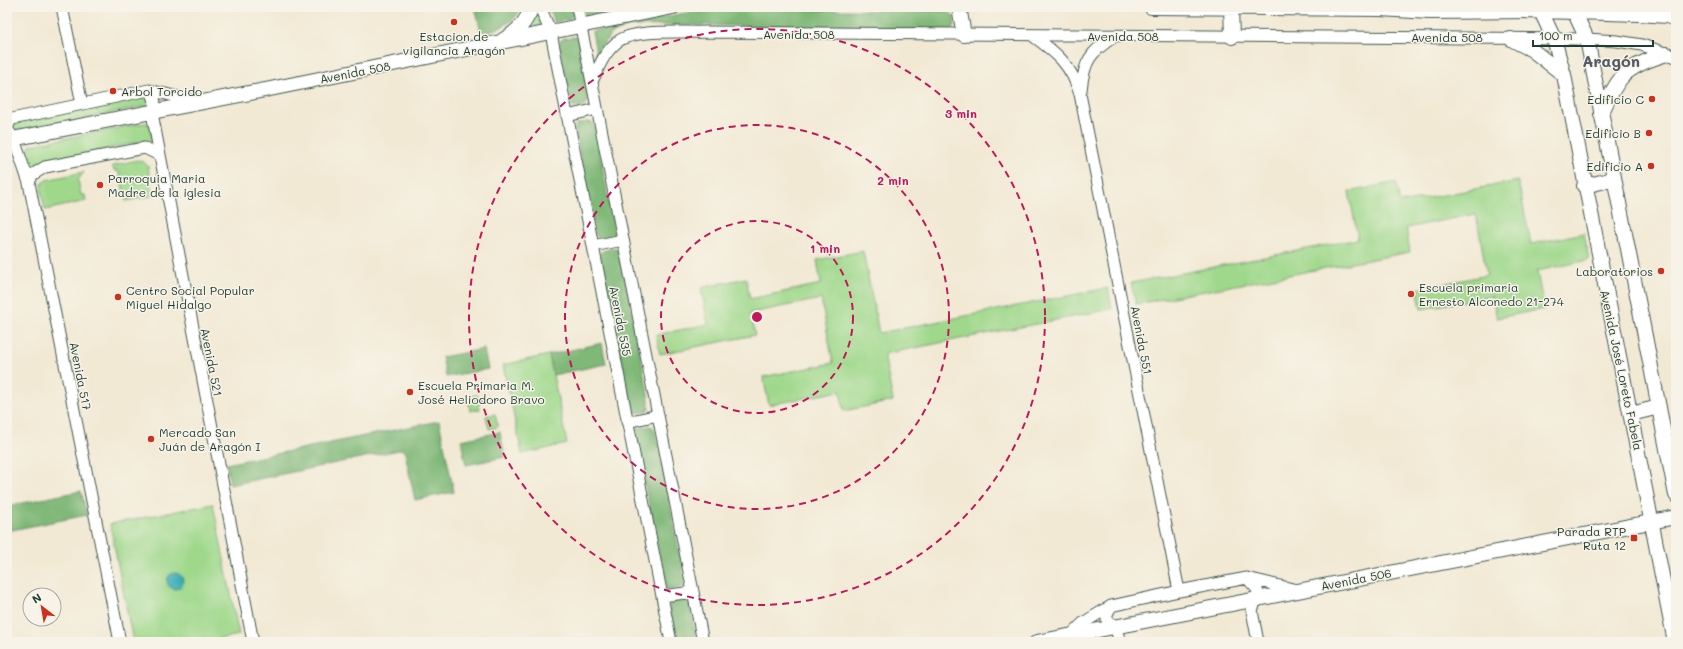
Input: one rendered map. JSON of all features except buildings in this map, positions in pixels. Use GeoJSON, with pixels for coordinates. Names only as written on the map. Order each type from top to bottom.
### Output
{"type":"FeatureCollection","features":[{"type":"Feature","properties":{"kind":"main road"},"geometry":{"type":"LineString","coordinates":[[493,45],[517,30],[528,18],[532,7]]}},
{"type":"Feature","properties":{"kind":"main road","name":"Avenida 508"},"geometry":{"type":"LineString","coordinates":[[11,139],[493,45],[673,7]]}},
{"type":"Feature","properties":{"kind":"main road"},"geometry":{"type":"LineString","coordinates":[[959,7],[964,35]]}},
{"type":"Feature","properties":{"kind":"main road"},"geometry":{"type":"LineString","coordinates":[[1152,7],[1638,11],[1676,19]]}},
{"type":"Feature","properties":{"kind":"main road"},"geometry":{"type":"LineString","coordinates":[[1231,8],[1232,37]]}},
{"type":"Feature","properties":{"kind":"main road","name":"Avenida José Loreto Fabela"},"geometry":{"type":"LineString","coordinates":[[1540,9],[1554,39],[1564,75],[1584,186],[1631,414],[1675,642]]}},
{"type":"Feature","properties":{"kind":"main road"},"geometry":{"type":"LineString","coordinates":[[1574,10],[1587,39],[1676,495]]}},
{"type":"Feature","properties":{"kind":"main road"},"geometry":{"type":"LineString","coordinates":[[1511,39],[1532,50],[1564,75]]}},
{"type":"Feature","properties":{"kind":"main road"},"geometry":{"type":"LineString","coordinates":[[1602,114],[1608,100],[1622,77],[1650,59],[1672,56]]}},
{"type":"Feature","properties":{"kind":"main road"},"geometry":{"type":"LineString","coordinates":[[1584,186],[1614,180]]}},
{"type":"Feature","properties":{"kind":"main road"},"geometry":{"type":"LineString","coordinates":[[1631,414],[1659,407]]}},
{"type":"Feature","properties":{"kind":"main road","name":"Avenida 506"},"geometry":{"type":"LineString","coordinates":[[1037,642],[1071,634],[1676,517]]}},
{"type":"Feature","properties":{"kind":"street"},"geometry":{"type":"LineString","coordinates":[[62,7],[82,104]]}},
{"type":"Feature","properties":{"kind":"street","name":"Avenida 535"},"geometry":{"type":"LineString","coordinates":[[540,7],[551,33],[671,642]]}},
{"type":"Feature","properties":{"kind":"street","name":"Avenida 535"},"geometry":{"type":"LineString","coordinates":[[577,7],[703,642]]}},
{"type":"Feature","properties":{"kind":"street","name":"Avenida 508"},"geometry":{"type":"LineString","coordinates":[[592,82],[606,53],[616,42],[624,37],[634,34],[706,32],[1033,36],[1587,39],[1636,44],[1672,56]]}},
{"type":"Feature","properties":{"kind":"street","name":"Avenida 551"},"geometry":{"type":"LineString","coordinates":[[1033,36],[1050,48],[1068,66],[1076,80],[1080,94],[1178,591]]}},
{"type":"Feature","properties":{"kind":"street","name":"Avenida 551"},"geometry":{"type":"LineString","coordinates":[[1080,94],[1083,72],[1090,58],[1098,47],[1115,36]]}},
{"type":"Feature","properties":{"kind":"street","name":"Avenida 508"},"geometry":{"type":"LineString","coordinates":[[10,121],[149,90],[202,102]]}},
{"type":"Feature","properties":{"kind":"street","name":"Avenida 521"},"geometry":{"type":"LineString","coordinates":[[149,90],[155,100],[155,106],[152,112],[159,155],[253,642]]}},
{"type":"Feature","properties":{"kind":"street"},"geometry":{"type":"LineString","coordinates":[[567,116],[597,109]]}},
{"type":"Feature","properties":{"kind":"street","name":"Avenida 517"},"geometry":{"type":"LineString","coordinates":[[10,121],[8,130],[29,183],[120,642]]}},
{"type":"Feature","properties":{"kind":"street"},"geometry":{"type":"LineString","coordinates":[[29,183],[32,175],[45,167],[145,148],[159,155]]}},
{"type":"Feature","properties":{"kind":"street"},"geometry":{"type":"LineString","coordinates":[[593,246],[623,240]]}},
{"type":"Feature","properties":{"kind":"street"},"geometry":{"type":"LineString","coordinates":[[627,422],[658,415]]}},
{"type":"Feature","properties":{"kind":"street"},"geometry":{"type":"LineString","coordinates":[[1247,578],[1256,589],[1258,598],[1252,611],[1258,642]]}},
{"type":"Feature","properties":{"kind":"street"},"geometry":{"type":"LineString","coordinates":[[1071,634],[1083,623],[1110,606],[1178,591],[1247,578],[1299,590]]}},
{"type":"Feature","properties":{"kind":"street"},"geometry":{"type":"LineString","coordinates":[[662,596],[693,592]]}},
{"type":"Feature","properties":{"kind":"street"},"geometry":{"type":"LineString","coordinates":[[1110,606],[1107,614],[1108,620],[1115,626],[1120,642]]}},
{"type":"Feature","properties":{"kind":"green space"},"geometry":{"type":"Polygon","coordinates":[[[475,7],[523,7],[510,22],[494,30],[481,33],[475,7]]]}},
{"type":"Feature","properties":{"kind":"green space"},"geometry":{"type":"Polygon","coordinates":[[[547,7],[572,7],[573,16],[570,19],[554,22],[547,7]]]}},
{"type":"Feature","properties":{"kind":"green space"},"geometry":{"type":"Polygon","coordinates":[[[583,7],[640,7],[586,19],[583,7]]]}},
{"type":"Feature","properties":{"kind":"green space"},"geometry":{"type":"Polygon","coordinates":[[[536,9],[541,25],[526,29],[536,9]]]}},
{"type":"Feature","properties":{"kind":"green space"},"geometry":{"type":"Polygon","coordinates":[[[700,10],[947,11],[953,16],[954,27],[951,29],[939,30],[707,25],[629,26],[611,34],[603,45],[597,58],[592,31],[700,10]]]}},
{"type":"Feature","properties":{"kind":"green space"},"geometry":{"type":"Polygon","coordinates":[[[577,37],[579,40],[590,96],[588,102],[582,107],[572,106],[560,49],[560,41],[564,38],[577,37]]]}},
{"type":"Feature","properties":{"kind":"green space"},"geometry":{"type":"Polygon","coordinates":[[[145,95],[153,97],[152,105],[11,132],[11,124],[145,95]]]}},
{"type":"Feature","properties":{"kind":"green space"},"geometry":{"type":"Polygon","coordinates":[[[588,122],[593,123],[595,127],[614,231],[614,235],[610,238],[600,240],[595,234],[575,128],[577,124],[588,122]]]}},
{"type":"Feature","properties":{"kind":"green space"},"geometry":{"type":"Polygon","coordinates":[[[147,123],[150,127],[153,145],[144,141],[38,164],[30,170],[27,150],[31,145],[147,123]]]}},
{"type":"Feature","properties":{"kind":"green space"},"geometry":{"type":"Polygon","coordinates":[[[137,160],[144,162],[148,166],[152,196],[126,201],[119,172],[114,170],[112,166],[137,160]]]}},
{"type":"Feature","properties":{"kind":"green space"},"geometry":{"type":"Polygon","coordinates":[[[84,172],[78,180],[81,195],[85,195],[86,201],[45,210],[41,190],[42,184],[46,180],[84,172]]]}},
{"type":"Feature","properties":{"kind":"green space"},"geometry":{"type":"Polygon","coordinates":[[[1518,181],[1531,244],[1584,233],[1589,260],[1537,271],[1544,309],[1497,318],[1492,296],[1421,309],[1417,289],[1487,275],[1476,214],[1406,228],[1410,252],[1136,304],[1131,283],[1358,239],[1349,192],[1396,182],[1400,203],[1518,181]]]}},
{"type":"Feature","properties":{"kind":"green space"},"geometry":{"type":"Polygon","coordinates":[[[617,248],[620,253],[649,399],[649,410],[645,412],[632,413],[630,406],[600,253],[617,248]]]}},
{"type":"Feature","properties":{"kind":"green space"},"geometry":{"type":"Polygon","coordinates":[[[863,251],[879,333],[1108,288],[1112,309],[884,354],[893,401],[844,411],[840,391],[769,405],[763,377],[833,363],[821,299],[751,313],[755,335],[660,354],[656,335],[708,324],[701,288],[746,278],[750,299],[821,284],[817,260],[863,251]]]}},
{"type":"Feature","properties":{"kind":"green space"},"geometry":{"type":"Polygon","coordinates":[[[602,343],[606,364],[553,375],[549,355],[602,343]]]}},
{"type":"Feature","properties":{"kind":"green space"},"geometry":{"type":"Polygon","coordinates":[[[484,349],[488,369],[446,377],[442,357],[484,349]]]}},
{"type":"Feature","properties":{"kind":"green space"},"geometry":{"type":"Polygon","coordinates":[[[549,355],[567,444],[522,454],[503,365],[549,355]]]}},
{"type":"Feature","properties":{"kind":"green space"},"geometry":{"type":"Polygon","coordinates":[[[477,395],[480,409],[470,411],[468,397],[477,395]]]}},
{"type":"Feature","properties":{"kind":"green space"},"geometry":{"type":"Polygon","coordinates":[[[495,414],[498,427],[489,429],[486,416],[495,414]]]}},
{"type":"Feature","properties":{"kind":"green space"},"geometry":{"type":"Polygon","coordinates":[[[439,421],[454,492],[415,500],[404,449],[230,485],[226,464],[439,421]]]}},
{"type":"Feature","properties":{"kind":"green space"},"geometry":{"type":"Polygon","coordinates":[[[649,426],[653,427],[655,431],[685,581],[682,587],[671,590],[667,589],[665,584],[634,432],[634,429],[649,426]]]}},
{"type":"Feature","properties":{"kind":"green space"},"geometry":{"type":"Polygon","coordinates":[[[500,432],[505,457],[466,465],[461,440],[500,432]]]}},
{"type":"Feature","properties":{"kind":"green space"},"geometry":{"type":"Polygon","coordinates":[[[81,491],[87,515],[7,531],[7,506],[81,491]]]}},
{"type":"Feature","properties":{"kind":"green space"},"geometry":{"type":"Polygon","coordinates":[[[213,504],[239,635],[203,642],[133,642],[110,524],[213,504]]]}},
{"type":"Feature","properties":{"kind":"green space"},"geometry":{"type":"Polygon","coordinates":[[[685,599],[689,602],[697,642],[676,642],[669,606],[672,601],[685,599]]]}},
{"type":"Feature","properties":{"kind":"water"},"geometry":{"type":"Polygon","coordinates":[[[175,573],[181,575],[183,581],[181,587],[175,589],[169,587],[167,581],[169,575],[175,573]]]}},
{"type":"Feature","properties":{"kind":"place","name":"Estacion de vigilancia Aragón"},"geometry":{"type":"Point","coordinates":[454,22]}},
{"type":"Feature","properties":{"kind":"place","name":"Arbol Torcido"},"geometry":{"type":"Point","coordinates":[113,91]}},
{"type":"Feature","properties":{"kind":"place","name":"Edificio C"},"geometry":{"type":"Point","coordinates":[1652,99]}},
{"type":"Feature","properties":{"kind":"place","name":"Edificio B"},"geometry":{"type":"Point","coordinates":[1649,133]}},
{"type":"Feature","properties":{"kind":"place","name":"Edificio A"},"geometry":{"type":"Point","coordinates":[1651,166]}},
{"type":"Feature","properties":{"kind":"place","name":"Parroquia Maria Madre de la iglesia"},"geometry":{"type":"Point","coordinates":[100,185]}},
{"type":"Feature","properties":{"kind":"place","name":"Laboratorios"},"geometry":{"type":"Point","coordinates":[1661,271]}},
{"type":"Feature","properties":{"kind":"place","name":"Escuela primaria Ernesto Alconedo 21-274"},"geometry":{"type":"Point","coordinates":[1411,294]}},
{"type":"Feature","properties":{"kind":"place","name":"Centro Social Popular Miguel Hidalgo"},"geometry":{"type":"Point","coordinates":[118,297]}},
{"type":"Feature","properties":{"kind":"place","name":"Escuela Primaria M. José Heliodoro Bravo"},"geometry":{"type":"Point","coordinates":[410,392]}},
{"type":"Feature","properties":{"kind":"place","name":"Mercado San Juán de Aragón I"},"geometry":{"type":"Point","coordinates":[151,439]}},
{"type":"Feature","properties":{"kind":"place","name":"Parada RTP Ruta 12"},"geometry":{"type":"Point","coordinates":[1634,538]}},
{"type":"Feature","properties":{"kind":"district","name":"Aragón"},"geometry":{"type":"Point","coordinates":[1611,60]}}]}
